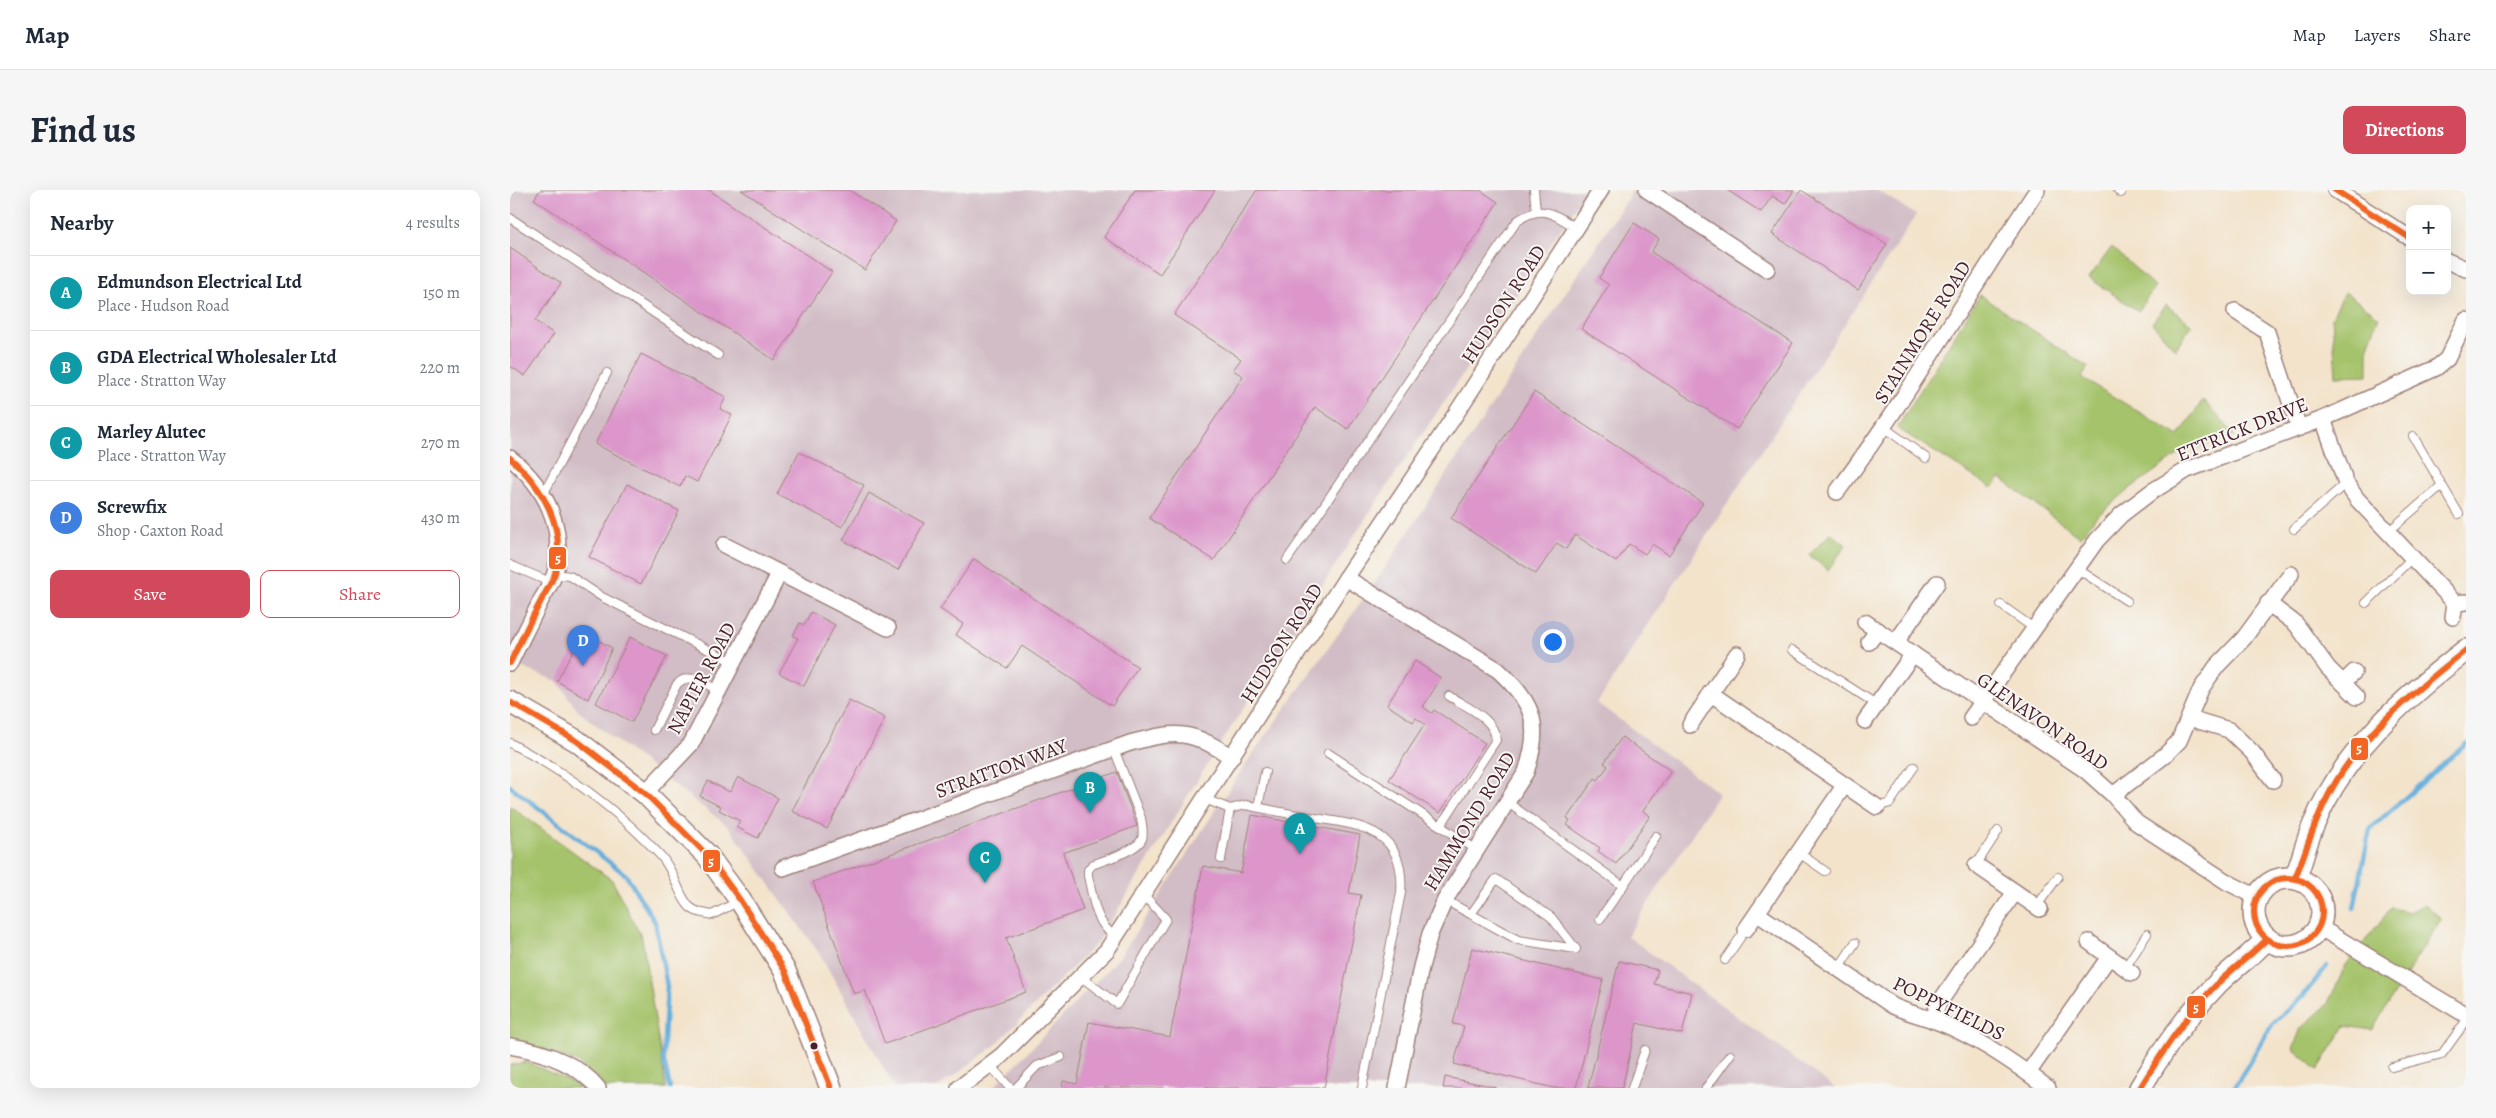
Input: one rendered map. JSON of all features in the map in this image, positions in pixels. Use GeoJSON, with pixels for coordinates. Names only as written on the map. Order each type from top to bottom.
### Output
{"type":"FeatureCollection","features":[{"type":"Feature","properties":{"kind":"street","name":"HUDSON ROAD"},"geometry":{"type":"LineString","coordinates":[[959,1088],[990,1064],[1107,950],[1206,799],[1346,578],[1601,190]]}},
{"type":"Feature","properties":{"kind":"street"},"geometry":{"type":"LineString","coordinates":[[1647,190],[1767,269]]}},
{"type":"Feature","properties":{"kind":"street","name":"STAINMORE ROAD"},"geometry":{"type":"LineString","coordinates":[[1837,492],[1885,428],[1978,279],[2037,190]]}},
{"type":"Feature","properties":{"kind":"street"},"geometry":{"type":"LineString","coordinates":[[2335,190],[2406,235]]}},
{"type":"Feature","properties":{"kind":"street"},"geometry":{"type":"LineString","coordinates":[[2451,263],[2466,269]]}},
{"type":"Feature","properties":{"kind":"street"},"geometry":{"type":"LineString","coordinates":[[2235,311],[2267,332],[2299,428]]}},
{"type":"Feature","properties":{"kind":"street","name":"ETTRICK DRIVE"},"geometry":{"type":"LineString","coordinates":[[1971,718],[2076,568],[2097,540],[2121,515],[2151,492],[2187,470],[2299,428],[2436,368],[2447,359],[2466,320]]}},
{"type":"Feature","properties":{"kind":"street"},"geometry":{"type":"LineString","coordinates":[[2323,418],[2346,483],[2357,499],[2458,607]]}},
{"type":"Feature","properties":{"kind":"street"},"geometry":{"type":"LineString","coordinates":[[510,458],[524,469],[544,493],[555,520],[559,548],[552,578],[510,663]]}},
{"type":"Feature","properties":{"kind":"street"},"geometry":{"type":"LineString","coordinates":[[724,544],[779,574],[888,628]]}},
{"type":"Feature","properties":{"kind":"street","name":"NAPIER ROAD"},"geometry":{"type":"LineString","coordinates":[[645,793],[691,744],[779,574]]}},
{"type":"Feature","properties":{"kind":"street"},"geometry":{"type":"LineString","coordinates":[[2113,795],[2164,756],[2179,741],[2201,689],[2216,667],[2244,638],[2268,602],[2291,574]]}},
{"type":"Feature","properties":{"kind":"street","name":"HAMMOND ROAD"},"geometry":{"type":"LineString","coordinates":[[1346,578],[1498,670],[1516,686],[1529,706],[1533,724],[1534,749],[1526,772],[1444,900],[1430,934],[1421,967],[1397,1088]]}},
{"type":"Feature","properties":{"kind":"street"},"geometry":{"type":"LineString","coordinates":[[1896,642],[1937,583]]}},
{"type":"Feature","properties":{"kind":"street"},"geometry":{"type":"LineString","coordinates":[[2268,602],[2296,624],[2328,668],[2357,697]]}},
{"type":"Feature","properties":{"kind":"street","name":"GLENAVON ROAD"},"geometry":{"type":"LineString","coordinates":[[1869,642],[1872,626],[1983,703],[2085,770],[2113,795],[2137,823],[2227,882],[2257,896]]}},
{"type":"Feature","properties":{"kind":"street"},"geometry":{"type":"LineString","coordinates":[[2295,878],[2314,824],[2330,792],[2350,762],[2374,731],[2421,685],[2466,650]]}},
{"type":"Feature","properties":{"kind":"street"},"geometry":{"type":"LineString","coordinates":[[1690,724],[1737,654]]}},
{"type":"Feature","properties":{"kind":"street"},"geometry":{"type":"LineString","coordinates":[[1865,721],[1913,654]]}},
{"type":"Feature","properties":{"kind":"street"},"geometry":{"type":"LineString","coordinates":[[2343,683],[2354,672]]}},
{"type":"Feature","properties":{"kind":"street"},"geometry":{"type":"LineString","coordinates":[[1710,693],[1877,807]]}},
{"type":"Feature","properties":{"kind":"street"},"geometry":{"type":"LineString","coordinates":[[510,702],[577,741],[645,793],[707,856],[740,900],[785,970],[831,1088]]}},
{"type":"Feature","properties":{"kind":"street"},"geometry":{"type":"LineString","coordinates":[[2189,718],[2228,730],[2252,752],[2273,780]]}},
{"type":"Feature","properties":{"kind":"street","name":"STRATTON WAY"},"geometry":{"type":"LineString","coordinates":[[784,868],[1114,749],[1160,735],[1188,734],[1211,744],[1232,757]]}},
{"type":"Feature","properties":{"kind":"street"},"geometry":{"type":"LineString","coordinates":[[1746,929],[1844,786]]}},
{"type":"Feature","properties":{"kind":"street"},"geometry":{"type":"LineString","coordinates":[[1976,865],[2038,908]]}},
{"type":"Feature","properties":{"kind":"street"},"geometry":{"type":"LineString","coordinates":[[2295,878],[2309,884],[2321,901],[2322,915],[2319,927],[2308,939],[2291,946],[2278,945],[2267,939],[2258,928],[2254,911],[2257,896],[2266,886],[2279,879],[2295,878]]}},
{"type":"Feature","properties":{"kind":"street"},"geometry":{"type":"LineString","coordinates":[[1932,1020],[1939,1003],[2015,892]]}},
{"type":"Feature","properties":{"kind":"street","name":"POPPYFIELDS"},"geometry":{"type":"LineString","coordinates":[[1758,914],[1892,1006],[1914,1016],[1932,1020],[1996,1051],[2043,1086]]}},
{"type":"Feature","properties":{"kind":"street"},"geometry":{"type":"LineString","coordinates":[[2319,927],[2466,1015]]}},
{"type":"Feature","properties":{"kind":"street"},"geometry":{"type":"LineString","coordinates":[[2140,1088],[2196,1008],[2220,981],[2248,959],[2267,939]]}},
{"type":"Feature","properties":{"kind":"street"},"geometry":{"type":"LineString","coordinates":[[2090,942],[2128,970]]}},
{"type":"Feature","properties":{"kind":"street"},"geometry":{"type":"LineString","coordinates":[[2028,1073],[2110,957]]}},
{"type":"Feature","properties":{"kind":"street"},"geometry":{"type":"LineString","coordinates":[[510,1046],[532,1049],[570,1065],[598,1088]]}},
{"type":"Feature","properties":{"kind":"lane"},"geometry":{"type":"LineString","coordinates":[[1534,190],[1536,211]]}},
{"type":"Feature","properties":{"kind":"lane"},"geometry":{"type":"LineString","coordinates":[[1287,560],[1517,221],[1536,211],[1546,211],[1576,228]]}},
{"type":"Feature","properties":{"kind":"lane"},"geometry":{"type":"LineString","coordinates":[[510,218],[718,355]]}},
{"type":"Feature","properties":{"kind":"lane"},"geometry":{"type":"LineString","coordinates":[[544,493],[607,373]]}},
{"type":"Feature","properties":{"kind":"lane"},"geometry":{"type":"LineString","coordinates":[[1885,428],[1926,458]]}},
{"type":"Feature","properties":{"kind":"lane"},"geometry":{"type":"LineString","coordinates":[[2414,436],[2459,514]]}},
{"type":"Feature","properties":{"kind":"lane"},"geometry":{"type":"LineString","coordinates":[[2294,528],[2346,483]]}},
{"type":"Feature","properties":{"kind":"lane"},"geometry":{"type":"LineString","coordinates":[[2388,532],[2442,485]]}},
{"type":"Feature","properties":{"kind":"lane"},"geometry":{"type":"LineString","coordinates":[[2366,602],[2412,558]]}},
{"type":"Feature","properties":{"kind":"lane"},"geometry":{"type":"LineString","coordinates":[[510,565],[552,578],[570,576],[602,597],[733,662]]}},
{"type":"Feature","properties":{"kind":"lane"},"geometry":{"type":"LineString","coordinates":[[2076,568],[2127,600]]}},
{"type":"Feature","properties":{"kind":"lane"},"geometry":{"type":"LineString","coordinates":[[2001,605],[2035,629]]}},
{"type":"Feature","properties":{"kind":"lane"},"geometry":{"type":"LineString","coordinates":[[1792,650],[1876,704]]}},
{"type":"Feature","properties":{"kind":"lane"},"geometry":{"type":"LineString","coordinates":[[654,730],[683,678],[691,677],[719,691]]}},
{"type":"Feature","properties":{"kind":"lane"},"geometry":{"type":"LineString","coordinates":[[1441,825],[1496,740],[1493,727],[1486,720],[1449,696]]}},
{"type":"Feature","properties":{"kind":"lane"},"geometry":{"type":"LineString","coordinates":[[510,743],[589,792],[636,829],[669,865],[688,905],[698,912],[712,916],[740,900]]}},
{"type":"Feature","properties":{"kind":"lane"},"geometry":{"type":"LineString","coordinates":[[1114,749],[1141,818],[1143,830],[1142,839],[1131,849],[1092,865],[1088,870],[1100,919],[1108,932],[1115,936]]}},
{"type":"Feature","properties":{"kind":"lane"},"geometry":{"type":"LineString","coordinates":[[1328,752],[1441,825],[1476,850]]}},
{"type":"Feature","properties":{"kind":"lane"},"geometry":{"type":"LineString","coordinates":[[1877,807],[1890,802],[1914,768]]}},
{"type":"Feature","properties":{"kind":"lane"},"geometry":{"type":"LineString","coordinates":[[1258,807],[1265,772]]}},
{"type":"Feature","properties":{"kind":"lane"},"geometry":{"type":"LineString","coordinates":[[1206,799],[1230,809],[1245,804],[1372,830],[1391,845],[1402,873],[1401,893],[1362,1088]]}},
{"type":"Feature","properties":{"kind":"lane"},"geometry":{"type":"LineString","coordinates":[[1507,802],[1623,886]]}},
{"type":"Feature","properties":{"kind":"lane"},"geometry":{"type":"LineString","coordinates":[[1221,859],[1230,809]]}},
{"type":"Feature","properties":{"kind":"lane"},"geometry":{"type":"LineString","coordinates":[[1976,865],[1998,831]]}},
{"type":"Feature","properties":{"kind":"lane"},"geometry":{"type":"LineString","coordinates":[[1600,919],[1656,836]]}},
{"type":"Feature","properties":{"kind":"lane"},"geometry":{"type":"LineString","coordinates":[[1799,852],[1825,871]]}},
{"type":"Feature","properties":{"kind":"lane"},"geometry":{"type":"LineString","coordinates":[[2038,908],[2058,877]]}},
{"type":"Feature","properties":{"kind":"lane"},"geometry":{"type":"LineString","coordinates":[[1444,900],[1518,940],[1576,950],[1551,917],[1496,879],[1471,914]]}},
{"type":"Feature","properties":{"kind":"lane"},"geometry":{"type":"LineString","coordinates":[[1080,976],[1117,1004],[1166,920],[1143,894]]}},
{"type":"Feature","properties":{"kind":"lane"},"geometry":{"type":"LineString","coordinates":[[1725,960],[1746,929]]}},
{"type":"Feature","properties":{"kind":"lane"},"geometry":{"type":"LineString","coordinates":[[2128,970],[2147,934]]}},
{"type":"Feature","properties":{"kind":"lane"},"geometry":{"type":"LineString","coordinates":[[1838,969],[1855,943]]}},
{"type":"Feature","properties":{"kind":"lane"},"geometry":{"type":"LineString","coordinates":[[2392,1067],[2442,1054],[2466,1021]]}},
{"type":"Feature","properties":{"kind":"lane"},"geometry":{"type":"LineString","coordinates":[[1632,1088],[1645,1050]]}},
{"type":"Feature","properties":{"kind":"lane"},"geometry":{"type":"LineString","coordinates":[[1706,1088],[1730,1055]]}},
{"type":"Feature","properties":{"kind":"lane"},"geometry":{"type":"LineString","coordinates":[[1016,1088],[1037,1066],[1061,1057]]}},
{"type":"Feature","properties":{"kind":"lane"},"geometry":{"type":"LineString","coordinates":[[990,1064],[1010,1088]]}},
{"type":"Feature","properties":{"kind":"shaded area"},"geometry":{"type":"Polygon","coordinates":[[[510,190],[1587,190],[1365,519],[1203,771],[1098,942],[993,1047],[937,1088],[895,1088],[821,956],[729,827],[578,711],[557,681],[510,663],[510,190]]]}},
{"type":"Feature","properties":{"kind":"shaded area"},"geometry":{"type":"Polygon","coordinates":[[[1633,190],[1877,190],[1916,215],[1597,703],[1719,793],[1627,936],[1835,1088],[993,1088],[1119,958],[1249,759],[1379,577],[1633,190]]]}},
{"type":"Feature","properties":{"kind":"green space"},"geometry":{"type":"Polygon","coordinates":[[[2112,247],[2155,287],[2138,311],[2089,278],[2112,247]]]}},
{"type":"Feature","properties":{"kind":"green space"},"geometry":{"type":"Polygon","coordinates":[[[2345,292],[2379,317],[2368,346],[2368,375],[2336,376],[2332,317],[2345,292]]]}},
{"type":"Feature","properties":{"kind":"green space"},"geometry":{"type":"Polygon","coordinates":[[[1980,295],[2088,367],[2082,378],[2179,436],[2203,400],[2235,435],[2182,452],[2132,487],[2096,517],[2080,537],[2000,478],[1992,488],[1897,428],[1980,295]]]}},
{"type":"Feature","properties":{"kind":"green space"},"geometry":{"type":"Polygon","coordinates":[[[2166,305],[2192,325],[2175,349],[2152,323],[2166,305]]]}},
{"type":"Feature","properties":{"kind":"green space"},"geometry":{"type":"Polygon","coordinates":[[[1831,533],[1846,545],[1828,570],[1809,555],[1831,533]]]}},
{"type":"Feature","properties":{"kind":"green space"},"geometry":{"type":"Polygon","coordinates":[[[510,806],[612,880],[642,938],[666,1088],[604,1088],[578,1062],[510,1039],[510,806]]]}},
{"type":"Feature","properties":{"kind":"green space"},"geometry":{"type":"Polygon","coordinates":[[[2425,904],[2441,919],[2372,1030],[2345,1026],[2318,1070],[2293,1049],[2301,1028],[2327,1005],[2346,965],[2391,908],[2410,912],[2425,904]]]}},
{"type":"Feature","properties":{"kind":"green space"},"geometry":{"type":"Polygon","coordinates":[[[527,1062],[581,1088],[510,1088],[510,1065],[527,1062]]]}},
{"type":"Feature","properties":{"kind":"building"},"geometry":{"type":"Polygon","coordinates":[[[540,190],[709,190],[832,272],[774,360],[534,199],[540,190]]]}},
{"type":"Feature","properties":{"kind":"building"},"geometry":{"type":"Polygon","coordinates":[[[741,190],[849,190],[896,221],[865,270],[741,190]]]}},
{"type":"Feature","properties":{"kind":"building"},"geometry":{"type":"Polygon","coordinates":[[[1135,190],[1215,190],[1160,274],[1104,237],[1135,190]]]}},
{"type":"Feature","properties":{"kind":"building"},"geometry":{"type":"Polygon","coordinates":[[[1257,190],[1480,190],[1498,202],[1348,429],[1315,407],[1214,560],[1149,518],[1243,376],[1233,370],[1241,359],[1174,315],[1257,190]]]}},
{"type":"Feature","properties":{"kind":"building"},"geometry":{"type":"Polygon","coordinates":[[[1727,190],[1794,190],[1785,204],[1772,196],[1761,212],[1727,190]]]}},
{"type":"Feature","properties":{"kind":"building"},"geometry":{"type":"Polygon","coordinates":[[[1801,190],[1887,244],[1858,290],[1772,234],[1801,190]]]}},
{"type":"Feature","properties":{"kind":"building"},"geometry":{"type":"Polygon","coordinates":[[[1634,223],[1659,239],[1651,252],[1793,343],[1737,429],[1581,329],[1609,285],[1599,278],[1634,223]]]}},
{"type":"Feature","properties":{"kind":"building"},"geometry":{"type":"Polygon","coordinates":[[[510,248],[561,283],[535,321],[554,334],[525,376],[510,366],[510,248]]]}},
{"type":"Feature","properties":{"kind":"building"},"geometry":{"type":"Polygon","coordinates":[[[641,354],[726,397],[720,409],[732,415],[697,482],[685,476],[680,487],[595,444],[641,354]]]}},
{"type":"Feature","properties":{"kind":"building"},"geometry":{"type":"Polygon","coordinates":[[[1534,392],[1703,503],[1669,555],[1652,544],[1645,554],[1629,544],[1616,562],[1575,535],[1566,549],[1557,543],[1536,574],[1451,518],[1534,392]]]}},
{"type":"Feature","properties":{"kind":"building"},"geometry":{"type":"Polygon","coordinates":[[[799,452],[864,485],[842,527],[777,494],[799,452]]]}},
{"type":"Feature","properties":{"kind":"building"},"geometry":{"type":"Polygon","coordinates":[[[627,484],[679,511],[641,584],[589,557],[627,484]]]}},
{"type":"Feature","properties":{"kind":"building"},"geometry":{"type":"Polygon","coordinates":[[[869,493],[924,523],[898,570],[843,540],[869,493]]]}},
{"type":"Feature","properties":{"kind":"building"},"geometry":{"type":"Polygon","coordinates":[[[974,559],[1138,667],[1112,706],[1022,646],[1007,668],[956,635],[963,624],[940,609],[974,559]]]}},
{"type":"Feature","properties":{"kind":"building"},"geometry":{"type":"Polygon","coordinates":[[[811,612],[835,625],[804,686],[779,673],[798,638],[793,636],[800,623],[804,625],[811,612]]]}},
{"type":"Feature","properties":{"kind":"building"},"geometry":{"type":"Polygon","coordinates":[[[583,632],[612,648],[588,699],[557,681],[583,632]]]}},
{"type":"Feature","properties":{"kind":"building"},"geometry":{"type":"Polygon","coordinates":[[[630,637],[667,656],[632,722],[596,703],[630,637]]]}},
{"type":"Feature","properties":{"kind":"building"},"geometry":{"type":"Polygon","coordinates":[[[1415,661],[1441,678],[1423,707],[1432,713],[1434,710],[1485,743],[1440,813],[1389,780],[1425,724],[1416,718],[1413,722],[1387,705],[1415,661]]]}},
{"type":"Feature","properties":{"kind":"building"},"geometry":{"type":"Polygon","coordinates":[[[849,700],[885,718],[827,829],[792,811],[849,700]]]}},
{"type":"Feature","properties":{"kind":"building"},"geometry":{"type":"Polygon","coordinates":[[[1622,737],[1671,771],[1643,811],[1650,816],[1616,864],[1598,851],[1600,848],[1567,825],[1570,820],[1567,818],[1595,778],[1598,780],[1608,766],[1604,763],[1622,737]]]}},
{"type":"Feature","properties":{"kind":"building"},"geometry":{"type":"Polygon","coordinates":[[[1117,772],[1137,826],[1063,853],[1083,910],[1006,938],[1026,992],[885,1044],[865,990],[854,994],[813,882],[1117,772]]]}},
{"type":"Feature","properties":{"kind":"building"},"geometry":{"type":"Polygon","coordinates":[[[738,777],[778,798],[758,838],[736,827],[740,821],[719,810],[721,807],[700,796],[708,781],[730,792],[738,777]]]}},
{"type":"Feature","properties":{"kind":"building"},"geometry":{"type":"Polygon","coordinates":[[[1252,815],[1360,835],[1349,893],[1361,895],[1324,1088],[1062,1088],[1063,1081],[1077,1084],[1089,1022],[1170,1037],[1203,866],[1241,873],[1252,815]]]}},
{"type":"Feature","properties":{"kind":"building"},"geometry":{"type":"Polygon","coordinates":[[[1472,948],[1603,980],[1576,1088],[1554,1088],[1454,1064],[1464,1026],[1453,1024],[1472,948]]]}},
{"type":"Feature","properties":{"kind":"building"},"geometry":{"type":"Polygon","coordinates":[[[1619,961],[1658,970],[1654,984],[1692,993],[1682,1034],[1637,1023],[1622,1088],[1588,1088],[1619,961]]]}},
{"type":"Feature","properties":{"kind":"building"},"geometry":{"type":"Polygon","coordinates":[[[1445,1077],[1495,1087],[1495,1088],[1443,1088],[1445,1077]]]}},
{"type":"Feature","properties":{"kind":"waterway"},"geometry":{"type":"LineString","coordinates":[[2354,908],[2370,829],[2466,744]]}},
{"type":"Feature","properties":{"kind":"waterway"},"geometry":{"type":"LineString","coordinates":[[510,786],[626,875],[655,922],[667,986],[663,1057],[670,1088]]}},
{"type":"Feature","properties":{"kind":"waterway"},"geometry":{"type":"LineString","coordinates":[[2234,1088],[2273,1023],[2302,997],[2327,966]]}},
{"type":"Feature","properties":{"kind":"transit line","name":"5"},"geometry":{"type":"LineString","coordinates":[[2335,190],[2406,235]]}},
{"type":"Feature","properties":{"kind":"transit line","name":"5"},"geometry":{"type":"LineString","coordinates":[[510,458],[522,469],[542,495],[555,524],[558,540],[555,573],[510,663]]}},
{"type":"Feature","properties":{"kind":"transit line","name":"5"},"geometry":{"type":"LineString","coordinates":[[2295,878],[2321,809],[2338,777],[2353,756],[2406,700],[2466,650]]}},
{"type":"Feature","properties":{"kind":"transit line","name":"5"},"geometry":{"type":"LineString","coordinates":[[510,702],[577,741],[645,793],[707,855],[740,900],[785,971],[831,1088]]}},
{"type":"Feature","properties":{"kind":"transit line","name":"5"},"geometry":{"type":"LineString","coordinates":[[2288,878],[2301,881],[2312,888],[2319,899],[2322,912],[2319,925],[2312,936],[2301,943],[2288,946],[2275,943],[2264,936],[2257,925],[2254,912],[2257,899],[2264,888],[2275,881],[2288,878]]}},
{"type":"Feature","properties":{"kind":"transit line","name":"5"},"geometry":{"type":"LineString","coordinates":[[2140,1088],[2196,1007],[2218,983],[2267,939]]}},
{"type":"Feature","properties":{"kind":"place","name":"Screwfix"},"geometry":{"type":"Point","coordinates":[583,666]}},
{"type":"Feature","properties":{"kind":"place","name":"GDA Electrical Wholesaler Ltd"},"geometry":{"type":"Point","coordinates":[1090,813]}},
{"type":"Feature","properties":{"kind":"place","name":"Edmundson Electrical Ltd"},"geometry":{"type":"Point","coordinates":[1300,854]}},
{"type":"Feature","properties":{"kind":"place","name":"Marley Alutec"},"geometry":{"type":"Point","coordinates":[985,883]}}]}
